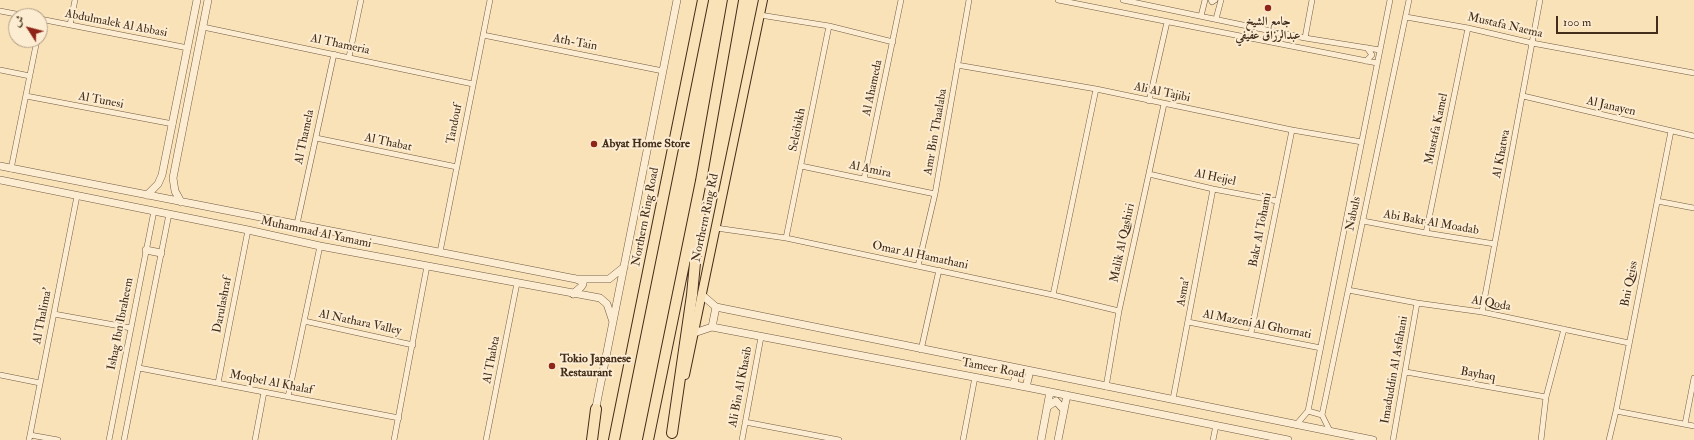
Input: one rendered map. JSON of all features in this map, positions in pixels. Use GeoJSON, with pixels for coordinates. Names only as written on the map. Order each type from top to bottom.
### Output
{"type":"FeatureCollection","features":[{"type":"Feature","properties":{"kind":"highway","name":"Northern Ring Road"},"geometry":{"type":"LineString","coordinates":[[614,440],[702,0]]}},
{"type":"Feature","properties":{"kind":"highway"},"geometry":{"type":"LineString","coordinates":[[648,440],[701,181],[733,0]]}},
{"type":"Feature","properties":{"kind":"highway"},"geometry":{"type":"LineString","coordinates":[[671,436],[692,295],[700,217],[701,181]]}},
{"type":"Feature","properties":{"kind":"highway"},"geometry":{"type":"LineString","coordinates":[[591,440],[596,409]]}},
{"type":"Feature","properties":{"kind":"main road","name":"Northern Ring Rd"},"geometry":{"type":"LineString","coordinates":[[671,436],[694,333],[763,0]]}},
{"type":"Feature","properties":{"kind":"street"},"geometry":{"type":"LineString","coordinates":[[70,25],[75,0]]}},
{"type":"Feature","properties":{"kind":"street"},"geometry":{"type":"LineString","coordinates":[[147,195],[161,180],[164,169],[197,0]]}},
{"type":"Feature","properties":{"kind":"street"},"geometry":{"type":"LineString","coordinates":[[181,202],[173,184],[175,169],[208,0]]}},
{"type":"Feature","properties":{"kind":"street"},"geometry":{"type":"LineString","coordinates":[[349,57],[361,0]]}},
{"type":"Feature","properties":{"kind":"street","name":"Tandouf"},"geometry":{"type":"LineString","coordinates":[[440,252],[490,0]]}},
{"type":"Feature","properties":{"kind":"street"},"geometry":{"type":"LineString","coordinates":[[596,409],[677,0]]}},
{"type":"Feature","properties":{"kind":"street","name":"Al Ahameda"},"geometry":{"type":"LineString","coordinates":[[864,179],[901,0]]}},
{"type":"Feature","properties":{"kind":"street","name":"Amr Bin Thaalaba"},"geometry":{"type":"LineString","coordinates":[[918,266],[935,194],[969,0]]}},
{"type":"Feature","properties":{"kind":"street"},"geometry":{"type":"LineString","coordinates":[[1058,0],[1377,63]]}},
{"type":"Feature","properties":{"kind":"street"},"geometry":{"type":"LineString","coordinates":[[1123,0],[1305,38],[1380,50]]}},
{"type":"Feature","properties":{"kind":"street"},"geometry":{"type":"LineString","coordinates":[[1201,16],[1205,0]]}},
{"type":"Feature","properties":{"kind":"street"},"geometry":{"type":"LineString","coordinates":[[1211,0],[1212,2],[1215,0]]}},
{"type":"Feature","properties":{"kind":"street"},"geometry":{"type":"LineString","coordinates":[[1216,19],[1221,0]]}},
{"type":"Feature","properties":{"kind":"street"},"geometry":{"type":"LineString","coordinates":[[1305,38],[1312,0]]}},
{"type":"Feature","properties":{"kind":"street","name":"Nabuls"},"geometry":{"type":"LineString","coordinates":[[1296,425],[1308,411],[1390,0]]}},
{"type":"Feature","properties":{"kind":"street","name":"Nabuls"},"geometry":{"type":"LineString","coordinates":[[1322,415],[1409,0]]}},
{"type":"Feature","properties":{"kind":"street","name":"Al Khatwa"},"geometry":{"type":"LineString","coordinates":[[1482,312],[1540,0]]}},
{"type":"Feature","properties":{"kind":"street"},"geometry":{"type":"LineString","coordinates":[[760,15],[829,26],[893,42]]}},
{"type":"Feature","properties":{"kind":"street","name":"Mustafa Naema"},"geometry":{"type":"LineString","coordinates":[[1406,17],[1468,28],[1532,43],[1694,74]]}},
{"type":"Feature","properties":{"kind":"street","name":"Abdulmalek Al Abbasi"},"geometry":{"type":"LineString","coordinates":[[48,20],[188,48]]}},
{"type":"Feature","properties":{"kind":"street"},"geometry":{"type":"LineString","coordinates":[[1148,101],[1167,22]]}},
{"type":"Feature","properties":{"kind":"street","name":"Seleibikh"},"geometry":{"type":"LineString","coordinates":[[786,238],[829,26]]}},
{"type":"Feature","properties":{"kind":"street","name":"Al Thameria"},"geometry":{"type":"LineString","coordinates":[[203,27],[473,84]]}},
{"type":"Feature","properties":{"kind":"street","name":"Mustafa Kamel"},"geometry":{"type":"LineString","coordinates":[[1426,233],[1468,28]]}},
{"type":"Feature","properties":{"kind":"street","name":"Ath-Tain"},"geometry":{"type":"LineString","coordinates":[[483,35],[663,70]]}},
{"type":"Feature","properties":{"kind":"street"},"geometry":{"type":"LineString","coordinates":[[11,169],[35,48]]}},
{"type":"Feature","properties":{"kind":"street"},"geometry":{"type":"LineString","coordinates":[[1366,61],[1372,55],[1367,48]]}},
{"type":"Feature","properties":{"kind":"street","name":"Al Thamela"},"geometry":{"type":"LineString","coordinates":[[297,224],[334,54]]}},
{"type":"Feature","properties":{"kind":"street","name":"Ali Al Tajibi"},"geometry":{"type":"LineString","coordinates":[[957,65],[1096,89],[1292,130],[1362,142]]}},
{"type":"Feature","properties":{"kind":"street"},"geometry":{"type":"LineString","coordinates":[[0,70],[30,76]]}},
{"type":"Feature","properties":{"kind":"street"},"geometry":{"type":"LineString","coordinates":[[1053,295],[1096,89]]}},
{"type":"Feature","properties":{"kind":"street","name":"Al Tunesi"},"geometry":{"type":"LineString","coordinates":[[26,96],[173,124]]}},
{"type":"Feature","properties":{"kind":"street","name":"Al Janayen"},"geometry":{"type":"LineString","coordinates":[[1523,96],[1694,136]]}},
{"type":"Feature","properties":{"kind":"street","name":"Malik Al Qashiri"},"geometry":{"type":"LineString","coordinates":[[1106,387],[1119,311],[1164,104]]}},
{"type":"Feature","properties":{"kind":"street","name":"Bakr Al Tohami"},"geometry":{"type":"LineString","coordinates":[[1251,334],[1292,130]]}},
{"type":"Feature","properties":{"kind":"street","name":"Bni Qeiss"},"geometry":{"type":"LineString","coordinates":[[1609,440],[1671,131]]}},
{"type":"Feature","properties":{"kind":"street","name":"Al Thabat"},"geometry":{"type":"LineString","coordinates":[[316,138],[457,167]]}},
{"type":"Feature","properties":{"kind":"street","name":"Muhammad Al Yamami"},"geometry":{"type":"LineString","coordinates":[[0,166],[576,279],[609,279],[624,268]]}},
{"type":"Feature","properties":{"kind":"street","name":"Al Amira"},"geometry":{"type":"LineString","coordinates":[[801,166],[935,194]]}},
{"type":"Feature","properties":{"kind":"street"},"geometry":{"type":"LineString","coordinates":[[164,169],[165,175],[168,177],[175,169]]}},
{"type":"Feature","properties":{"kind":"street","name":"Al Heijel"},"geometry":{"type":"LineString","coordinates":[[1149,174],[1213,189],[1277,200]]}},
{"type":"Feature","properties":{"kind":"street","name":"Muhammad Al Yamami"},"geometry":{"type":"LineString","coordinates":[[0,180],[320,246],[517,284],[600,298],[607,304],[613,322]]}},
{"type":"Feature","properties":{"kind":"street","name":"Asma'"},"geometry":{"type":"LineString","coordinates":[[1173,399],[1213,189]]}},
{"type":"Feature","properties":{"kind":"street","name":"Al Thalima'"},"geometry":{"type":"LineString","coordinates":[[29,437],[77,196]]}},
{"type":"Feature","properties":{"kind":"street"},"geometry":{"type":"LineString","coordinates":[[1657,201],[1694,208]]}},
{"type":"Feature","properties":{"kind":"street","name":"Ishag Ibn Ibraheem"},"geometry":{"type":"LineString","coordinates":[[109,440],[154,211]]}},
{"type":"Feature","properties":{"kind":"street"},"geometry":{"type":"LineString","coordinates":[[124,440],[170,214]]}},
{"type":"Feature","properties":{"kind":"street"},"geometry":{"type":"LineString","coordinates":[[262,233],[264,218]]}},
{"type":"Feature","properties":{"kind":"street","name":"Abi Bakr Al Moadab"},"geometry":{"type":"LineString","coordinates":[[1363,221],[1495,244]]}},
{"type":"Feature","properties":{"kind":"street","name":"Omar Al Hamathani"},"geometry":{"type":"LineString","coordinates":[[716,228],[786,238],[1053,295],[1119,311]]}},
{"type":"Feature","properties":{"kind":"street","name":"Darulashraf"},"geometry":{"type":"LineString","coordinates":[[218,384],[248,230]]}},
{"type":"Feature","properties":{"kind":"street"},"geometry":{"type":"LineString","coordinates":[[288,397],[320,246]]}},
{"type":"Feature","properties":{"kind":"street"},"geometry":{"type":"LineString","coordinates":[[146,250],[161,253]]}},
{"type":"Feature","properties":{"kind":"street"},"geometry":{"type":"LineString","coordinates":[[394,440],[427,266]]}},
{"type":"Feature","properties":{"kind":"street"},"geometry":{"type":"LineString","coordinates":[[920,350],[938,270]]}},
{"type":"Feature","properties":{"kind":"street"},"geometry":{"type":"LineString","coordinates":[[573,294],[583,284],[583,282],[576,279]]}},
{"type":"Feature","properties":{"kind":"street","name":"Al Thabta"},"geometry":{"type":"LineString","coordinates":[[486,440],[517,284]]}},
{"type":"Feature","properties":{"kind":"street","name":"Al Qoda"},"geometry":{"type":"LineString","coordinates":[[1348,290],[1417,303],[1482,312],[1629,343]]}},
{"type":"Feature","properties":{"kind":"street"},"geometry":{"type":"LineString","coordinates":[[702,294],[716,307],[920,350],[1173,399],[1373,440]]}},
{"type":"Feature","properties":{"kind":"street","name":"Imaduddin Al Asfahani"},"geometry":{"type":"LineString","coordinates":[[1393,440],[1417,303]]}},
{"type":"Feature","properties":{"kind":"street"},"geometry":{"type":"LineString","coordinates":[[712,327],[716,307]]}},
{"type":"Feature","properties":{"kind":"street"},"geometry":{"type":"LineString","coordinates":[[54,314],[131,328]]}},
{"type":"Feature","properties":{"kind":"street","name":"Al Nathara Valley"},"geometry":{"type":"LineString","coordinates":[[304,321],[412,345]]}},
{"type":"Feature","properties":{"kind":"street","name":"Al Mazeni Al Ghornati"},"geometry":{"type":"LineString","coordinates":[[1188,322],[1321,348]]}},
{"type":"Feature","properties":{"kind":"street","name":"Tameer Road"},"geometry":{"type":"LineString","coordinates":[[694,333],[712,327],[1014,384],[1288,440]]}},
{"type":"Feature","properties":{"kind":"street"},"geometry":{"type":"LineString","coordinates":[[1541,440],[1546,397],[1564,329]]}},
{"type":"Feature","properties":{"kind":"street","name":"Ali Bin Al Khasib"},"geometry":{"type":"LineString","coordinates":[[742,440],[761,337]]}},
{"type":"Feature","properties":{"kind":"street","name":"Moqbel Al Khalaf"},"geometry":{"type":"LineString","coordinates":[[139,368],[399,418]]}},
{"type":"Feature","properties":{"kind":"street"},"geometry":{"type":"LineString","coordinates":[[1014,384],[1017,369]]}},
{"type":"Feature","properties":{"kind":"street"},"geometry":{"type":"LineString","coordinates":[[1026,387],[1030,371]]}},
{"type":"Feature","properties":{"kind":"street","name":"Bayhaq"},"geometry":{"type":"LineString","coordinates":[[1406,372],[1546,397]]}},
{"type":"Feature","properties":{"kind":"street"},"geometry":{"type":"LineString","coordinates":[[0,374],[40,383]]}},
{"type":"Feature","properties":{"kind":"street"},"geometry":{"type":"LineString","coordinates":[[964,440],[975,377]]}},
{"type":"Feature","properties":{"kind":"street"},"geometry":{"type":"LineString","coordinates":[[1685,424],[1694,378]]}},
{"type":"Feature","properties":{"kind":"street"},"geometry":{"type":"LineString","coordinates":[[255,440],[264,392]]}},
{"type":"Feature","properties":{"kind":"street"},"geometry":{"type":"LineString","coordinates":[[1041,440],[1050,392]]}},
{"type":"Feature","properties":{"kind":"street"},"geometry":{"type":"LineString","coordinates":[[1058,440],[1067,395]]}},
{"type":"Feature","properties":{"kind":"street"},"geometry":{"type":"LineString","coordinates":[[1047,407],[1056,401],[1064,410]]}},
{"type":"Feature","properties":{"kind":"street"},"geometry":{"type":"LineString","coordinates":[[1308,411],[1322,415],[1330,431]]}},
{"type":"Feature","properties":{"kind":"street"},"geometry":{"type":"LineString","coordinates":[[1616,411],[1694,426]]}},
{"type":"Feature","properties":{"kind":"street"},"geometry":{"type":"LineString","coordinates":[[745,422],[816,438],[839,440]]}},
{"type":"Feature","properties":{"kind":"street"},"geometry":{"type":"LineString","coordinates":[[1213,440],[1216,425]]}},
{"type":"Feature","properties":{"kind":"street"},"geometry":{"type":"LineString","coordinates":[[29,437],[58,440]]}},
{"type":"Feature","properties":{"kind":"place","name":"جامع الشيخ عبدالرزاق عفيفي"},"geometry":{"type":"Point","coordinates":[1268,8]}},
{"type":"Feature","properties":{"kind":"place","name":"Abyat Home Store"},"geometry":{"type":"Point","coordinates":[594,144]}},
{"type":"Feature","properties":{"kind":"place","name":"Tokio Japanese Restaurant"},"geometry":{"type":"Point","coordinates":[552,366]}}]}
